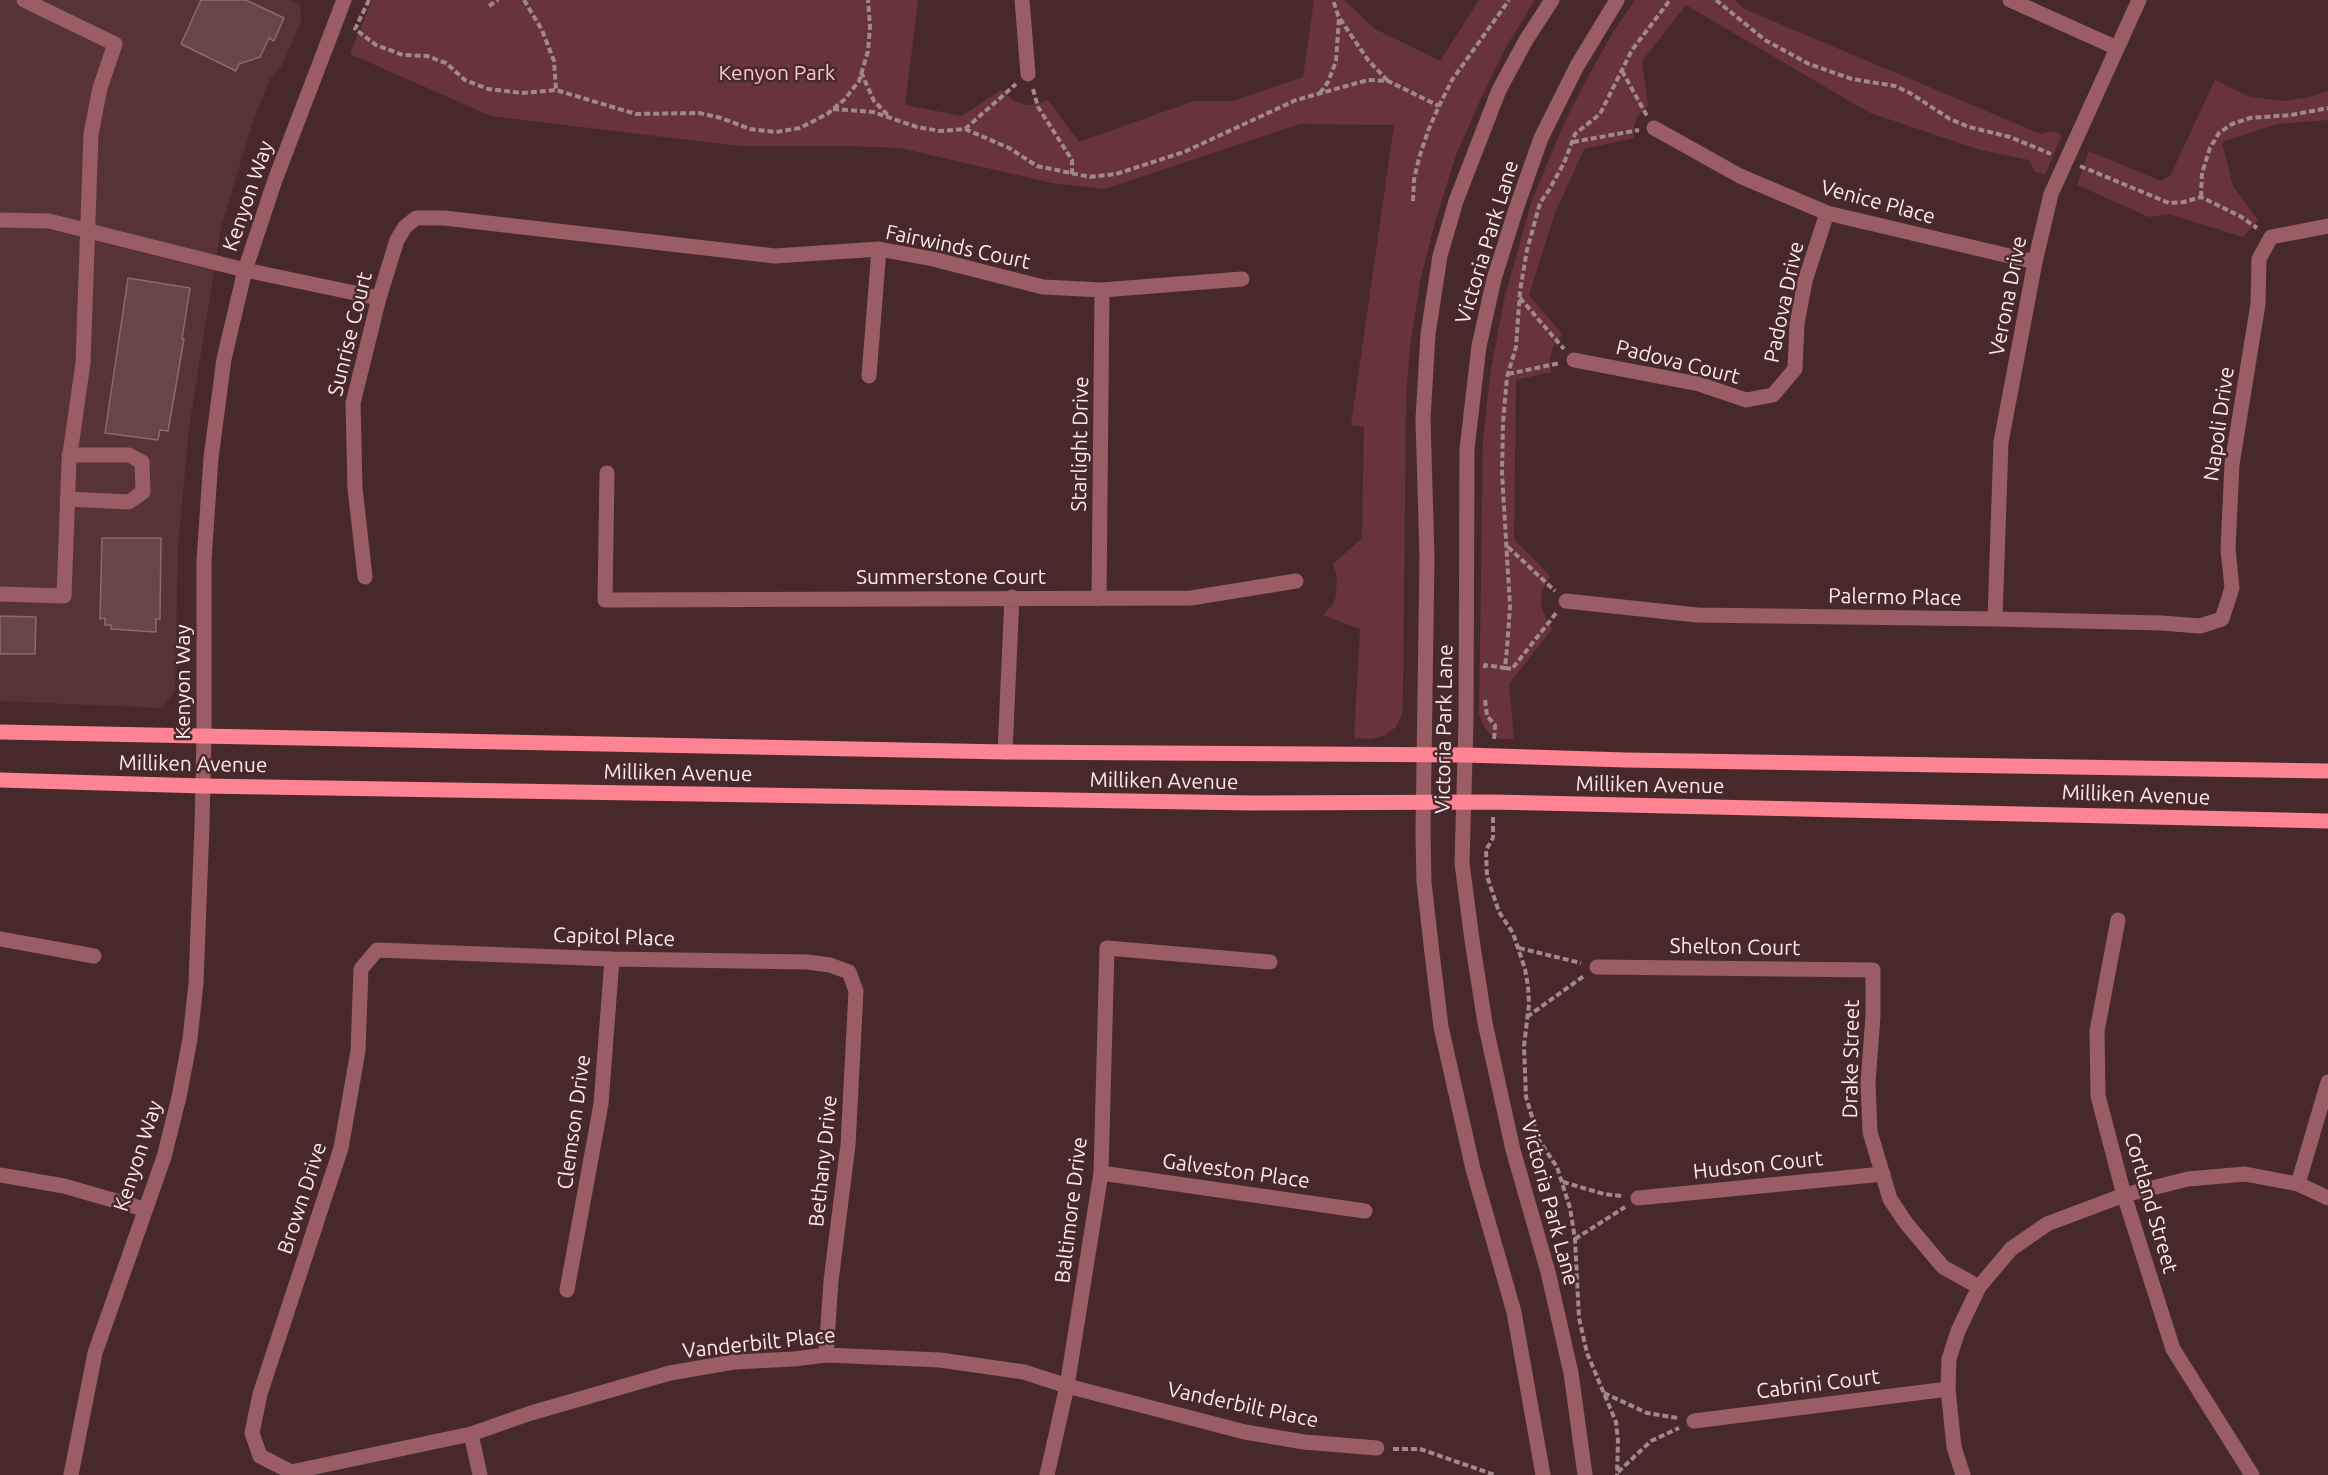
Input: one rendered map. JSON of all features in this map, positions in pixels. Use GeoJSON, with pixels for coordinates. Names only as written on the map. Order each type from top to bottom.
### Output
{"type":"FeatureCollection","features":[{"type":"Feature","properties":{"kind":"main road","name":"Milliken Avenue"},"geometry":{"type":"LineString","coordinates":[[0,732],[1005,752],[1424,754],[1650,761],[2328,771]]}},
{"type":"Feature","properties":{"kind":"main road","name":"Milliken Avenue"},"geometry":{"type":"LineString","coordinates":[[0,780],[202,786],[1228,803],[1464,801],[2328,821]]}},
{"type":"Feature","properties":{"kind":"street"},"geometry":{"type":"LineString","coordinates":[[0,594],[64,596],[69,455],[83,363],[91,134],[100,88],[115,44],[24,0]]}},
{"type":"Feature","properties":{"kind":"street","name":"Kenyon Way"},"geometry":{"type":"LineString","coordinates":[[71,1475],[95,1353],[164,1157],[190,1039],[196,983],[204,736],[204,560],[211,458],[224,359],[245,270],[275,180],[344,0]]}},
{"type":"Feature","properties":{"kind":"street"},"geometry":{"type":"LineString","coordinates":[[1022,0],[1028,74]]}},
{"type":"Feature","properties":{"kind":"street","name":"Victoria Park Lane"},"geometry":{"type":"LineString","coordinates":[[1543,1475],[1514,1312],[1473,1169],[1441,1027],[1424,882],[1427,557],[1423,419],[1428,334],[1440,256],[1474,149],[1499,90],[1526,40],[1552,0]]}},
{"type":"Feature","properties":{"kind":"street","name":"Victoria Park Lane"},"geometry":{"type":"LineString","coordinates":[[1585,1475],[1571,1373],[1548,1272],[1513,1150],[1485,1023],[1462,863],[1466,755],[1467,449],[1479,346],[1494,279],[1516,209],[1541,138],[1577,66],[1617,0]]}},
{"type":"Feature","properties":{"kind":"street"},"geometry":{"type":"LineString","coordinates":[[2010,0],[2117,48]]}},
{"type":"Feature","properties":{"kind":"street","name":"Verona Drive"},"geometry":{"type":"LineString","coordinates":[[1995,619],[2001,442],[2034,262],[2051,194],[2139,0]]}},
{"type":"Feature","properties":{"kind":"street","name":"Venice Place"},"geometry":{"type":"LineString","coordinates":[[1654,128],[1740,176],[1827,213],[2034,262]]}},
{"type":"Feature","properties":{"kind":"street","name":"Padova Drive"},"geometry":{"type":"LineString","coordinates":[[1773,395],[1795,369],[1797,324],[1803,292],[1827,213]]}},
{"type":"Feature","properties":{"kind":"street","name":"Fairwinds Court"},"geometry":{"type":"LineString","coordinates":[[416,218],[444,218],[775,256],[879,249],[933,259],[1043,287],[1102,290],[1242,279]]}},
{"type":"Feature","properties":{"kind":"street","name":"Sunrise Court"},"geometry":{"type":"LineString","coordinates":[[365,576],[355,488],[353,403],[379,298],[397,240],[405,227],[416,218]]}},
{"type":"Feature","properties":{"kind":"street"},"geometry":{"type":"LineString","coordinates":[[0,220],[49,221],[245,270],[379,298]]}},
{"type":"Feature","properties":{"kind":"street"},"geometry":{"type":"LineString","coordinates":[[2271,237],[2328,226]]}},
{"type":"Feature","properties":{"kind":"street","name":"Napoli Drive"},"geometry":{"type":"LineString","coordinates":[[2222,619],[2232,588],[2228,549],[2232,464],[2258,304],[2259,259],[2271,237]]}},
{"type":"Feature","properties":{"kind":"street"},"geometry":{"type":"LineString","coordinates":[[870,376],[879,249]]}},
{"type":"Feature","properties":{"kind":"street","name":"Starlight Drive"},"geometry":{"type":"LineString","coordinates":[[1099,599],[1102,290]]}},
{"type":"Feature","properties":{"kind":"street","name":"Padova Court"},"geometry":{"type":"LineString","coordinates":[[1574,360],[1699,384],[1746,400],[1773,395]]}},
{"type":"Feature","properties":{"kind":"street"},"geometry":{"type":"LineString","coordinates":[[67,499],[129,502],[142,492],[142,462],[129,455],[69,455]]}},
{"type":"Feature","properties":{"kind":"street","name":"Summerstone Court"},"geometry":{"type":"LineString","coordinates":[[606,473],[605,600],[1191,598],[1296,581]]}},
{"type":"Feature","properties":{"kind":"street"},"geometry":{"type":"LineString","coordinates":[[1005,752],[1012,597]]}},
{"type":"Feature","properties":{"kind":"street","name":"Palermo Place"},"geometry":{"type":"LineString","coordinates":[[1566,601],[1697,615],[1995,619],[2200,626],[2222,619]]}},
{"type":"Feature","properties":{"kind":"street","name":"Cortland Street"},"geometry":{"type":"LineString","coordinates":[[2118,920],[2097,1031],[2098,1096],[2124,1195],[2173,1349],[2252,1475]]}},
{"type":"Feature","properties":{"kind":"street"},"geometry":{"type":"LineString","coordinates":[[0,939],[94,956]]}},
{"type":"Feature","properties":{"kind":"street","name":"Baltimore Drive"},"geometry":{"type":"LineString","coordinates":[[1047,1475],[1067,1386],[1101,1173],[1107,948],[1270,962]]}},
{"type":"Feature","properties":{"kind":"street","name":"Capitol Place"},"geometry":{"type":"LineString","coordinates":[[377,950],[612,959],[807,962],[830,965],[849,972]]}},
{"type":"Feature","properties":{"kind":"street","name":"Brown Drive"},"geometry":{"type":"LineString","coordinates":[[260,1456],[252,1432],[260,1394],[341,1148],[358,1051],[361,969],[377,950]]}},
{"type":"Feature","properties":{"kind":"street","name":"Clemson Drive"},"geometry":{"type":"LineString","coordinates":[[567,1290],[601,1104],[612,959]]}},
{"type":"Feature","properties":{"kind":"street","name":"Shelton Court"},"geometry":{"type":"LineString","coordinates":[[1597,967],[1873,970]]}},
{"type":"Feature","properties":{"kind":"street","name":"Drake Street"},"geometry":{"type":"LineString","coordinates":[[1873,970],[1874,1016],[1868,1083],[1870,1132],[1890,1199],[1906,1223],[1943,1267],[1979,1287]]}},
{"type":"Feature","properties":{"kind":"street","name":"Bethany Drive"},"geometry":{"type":"LineString","coordinates":[[826,1355],[831,1281],[848,1145],[856,991],[849,972]]}},
{"type":"Feature","properties":{"kind":"street"},"geometry":{"type":"LineString","coordinates":[[2298,1184],[2328,1082]]}},
{"type":"Feature","properties":{"kind":"street","name":"Galveston Place"},"geometry":{"type":"LineString","coordinates":[[1101,1173],[1365,1211]]}},
{"type":"Feature","properties":{"kind":"street","name":"Hudson Court"},"geometry":{"type":"LineString","coordinates":[[1638,1198],[1883,1174]]}},
{"type":"Feature","properties":{"kind":"street"},"geometry":{"type":"LineString","coordinates":[[1963,1475],[1954,1447],[1948,1389],[1949,1359],[1958,1331],[1979,1287],[2011,1249],[2047,1224],[2124,1195],[2188,1179],[2245,1174],[2298,1184],[2328,1198]]}},
{"type":"Feature","properties":{"kind":"street"},"geometry":{"type":"LineString","coordinates":[[0,1175],[64,1186],[144,1209]]}},
{"type":"Feature","properties":{"kind":"street","name":"Vanderbilt Place"},"geometry":{"type":"LineString","coordinates":[[260,1456],[291,1472],[471,1434],[531,1413],[670,1373],[734,1362],[826,1355],[940,1360],[1024,1372],[1067,1386],[1245,1432],[1304,1442],[1377,1448]]}},
{"type":"Feature","properties":{"kind":"street","name":"Cabrini Court"},"geometry":{"type":"LineString","coordinates":[[1694,1421],[1948,1389]]}},
{"type":"Feature","properties":{"kind":"street"},"geometry":{"type":"LineString","coordinates":[[471,1434],[480,1475]]}},
{"type":"Feature","properties":{"kind":"path"},"geometry":{"type":"LineString","coordinates":[[369,0],[355,29],[376,45],[403,55],[427,56],[446,63],[465,80],[488,89],[522,93],[556,90],[636,114],[699,113],[721,117],[750,129],[776,132],[800,128],[833,109],[844,100],[859,81],[868,51],[870,27],[868,0]]}},
{"type":"Feature","properties":{"kind":"path"},"geometry":{"type":"LineString","coordinates":[[489,6],[498,0]]}},
{"type":"Feature","properties":{"kind":"path"},"geometry":{"type":"LineString","coordinates":[[524,0],[542,30],[554,61],[556,90]]}},
{"type":"Feature","properties":{"kind":"path"},"geometry":{"type":"LineString","coordinates":[[1333,0],[1339,18],[1368,60],[1388,81],[1439,106]]}},
{"type":"Feature","properties":{"kind":"path"},"geometry":{"type":"LineString","coordinates":[[1413,201],[1414,180],[1419,158],[1439,106],[1452,80],[1509,0]]}},
{"type":"Feature","properties":{"kind":"path"},"geometry":{"type":"LineString","coordinates":[[1504,668],[1510,606],[1502,473],[1503,423],[1508,374],[1516,347],[1527,250],[1540,202],[1550,190],[1575,134],[1600,114],[1632,50],[1670,0]]}},
{"type":"Feature","properties":{"kind":"path"},"geometry":{"type":"LineString","coordinates":[[1716,0],[1766,40],[1832,74],[1895,86],[1911,93],[1950,119],[1969,127],[2010,137],[2169,203],[2184,202],[2200,197],[2240,216],[2271,237]]}},
{"type":"Feature","properties":{"kind":"path"},"geometry":{"type":"LineString","coordinates":[[1320,93],[1328,82],[1336,61],[1339,18]]}},
{"type":"Feature","properties":{"kind":"path"},"geometry":{"type":"LineString","coordinates":[[1572,142],[1654,128],[1622,71]]}},
{"type":"Feature","properties":{"kind":"path"},"geometry":{"type":"LineString","coordinates":[[861,72],[874,100],[889,117]]}},
{"type":"Feature","properties":{"kind":"path"},"geometry":{"type":"LineString","coordinates":[[965,129],[1028,74],[1038,107],[1072,160],[1072,174]]}},
{"type":"Feature","properties":{"kind":"path"},"geometry":{"type":"LineString","coordinates":[[833,109],[873,112],[917,127],[940,131],[965,129],[1009,148],[1037,166],[1090,177],[1116,174],[1184,152],[1296,100],[1368,80],[1388,81]]}},
{"type":"Feature","properties":{"kind":"path"},"geometry":{"type":"LineString","coordinates":[[2200,197],[2202,174],[2210,148],[2219,133],[2232,124],[2250,118],[2291,115],[2328,108]]}},
{"type":"Feature","properties":{"kind":"path"},"geometry":{"type":"LineString","coordinates":[[1508,374],[1574,360],[1520,297]]}},
{"type":"Feature","properties":{"kind":"path"},"geometry":{"type":"LineString","coordinates":[[1485,674],[1485,665],[1512,669],[1566,601],[1507,546]]}},
{"type":"Feature","properties":{"kind":"path"},"geometry":{"type":"LineString","coordinates":[[1485,692],[1487,716],[1495,725],[1494,756]]}},
{"type":"Feature","properties":{"kind":"path"},"geometry":{"type":"LineString","coordinates":[[1493,802],[1493,838],[1486,850],[1487,876],[1496,904],[1513,933],[1528,986],[1524,1046],[1526,1097],[1539,1140],[1557,1167],[1563,1182],[1575,1239],[1579,1318],[1587,1353],[1616,1422],[1617,1474]]}},
{"type":"Feature","properties":{"kind":"path"},"geometry":{"type":"LineString","coordinates":[[1518,948],[1597,967]]}},
{"type":"Feature","properties":{"kind":"path"},"geometry":{"type":"LineString","coordinates":[[1527,1017],[1597,967]]}},
{"type":"Feature","properties":{"kind":"path"},"geometry":{"type":"LineString","coordinates":[[1563,1182],[1604,1194],[1638,1198]]}},
{"type":"Feature","properties":{"kind":"path"},"geometry":{"type":"LineString","coordinates":[[1575,1239],[1638,1198]]}},
{"type":"Feature","properties":{"kind":"path"},"geometry":{"type":"LineString","coordinates":[[1604,1393],[1647,1413],[1694,1421]]}},
{"type":"Feature","properties":{"kind":"path"},"geometry":{"type":"LineString","coordinates":[[1617,1474],[1651,1442],[1694,1421]]}},
{"type":"Feature","properties":{"kind":"path"},"geometry":{"type":"LineString","coordinates":[[1377,1448],[1420,1449],[1495,1475]]}},
{"type":"Feature","properties":{"kind":"shaded area"},"geometry":{"type":"Polygon","coordinates":[[[0,0],[289,0],[300,5],[301,20],[282,66],[270,79],[252,125],[221,227],[189,428],[178,545],[175,692],[161,708],[0,701],[0,0]]]}},
{"type":"Feature","properties":{"kind":"green space","name":"Kenyon Park"},"geometry":{"type":"Polygon","coordinates":[[[372,0],[918,0],[905,105],[962,116],[1001,90],[1014,101],[1026,105],[1048,100],[1079,142],[1194,101],[1233,101],[1303,77],[1314,0],[1344,0],[1375,29],[1440,61],[1479,0],[1535,0],[1506,47],[1456,155],[1420,281],[1410,347],[1406,399],[1403,692],[1402,714],[1396,727],[1385,735],[1371,739],[1354,738],[1360,629],[1323,615],[1333,604],[1336,596],[1337,576],[1333,564],[1362,538],[1364,427],[1351,425],[1394,125],[1300,124],[1105,189],[1052,183],[900,148],[739,146],[491,116],[350,54],[372,0]]]}},
{"type":"Feature","properties":{"kind":"green space"},"geometry":{"type":"Polygon","coordinates":[[[1635,0],[1735,0],[1744,9],[2041,134],[2053,131],[2062,135],[2045,175],[2034,171],[2029,160],[1980,150],[1868,112],[1686,5],[1642,61],[1648,105],[1638,116],[1634,126],[1634,138],[1584,149],[1555,213],[1529,295],[1562,334],[1553,347],[1550,360],[1551,372],[1516,380],[1514,539],[1550,576],[1542,591],[1541,606],[1552,629],[1509,684],[1514,739],[1500,739],[1489,733],[1479,714],[1483,440],[1490,376],[1504,300],[1532,200],[1566,119],[1613,32],[1635,0]]]}},
{"type":"Feature","properties":{"kind":"green space"},"geometry":{"type":"Polygon","coordinates":[[[2215,80],[2250,97],[2284,101],[2328,91],[2328,120],[2277,124],[2222,142],[2233,186],[2258,220],[2243,237],[2169,214],[2149,217],[2077,185],[2089,151],[2161,181],[2170,176],[2215,80]]]}},
{"type":"Feature","properties":{"kind":"building"},"geometry":{"type":"Polygon","coordinates":[[[201,0],[246,0],[284,18],[274,41],[269,38],[260,57],[239,64],[236,71],[181,44],[201,0]]]}},
{"type":"Feature","properties":{"kind":"building"},"geometry":{"type":"Polygon","coordinates":[[[128,278],[190,288],[182,339],[184,339],[168,431],[160,430],[158,440],[105,433],[128,278]]]}},
{"type":"Feature","properties":{"kind":"building"},"geometry":{"type":"Polygon","coordinates":[[[102,538],[161,538],[160,619],[156,619],[156,632],[111,629],[111,625],[105,625],[105,618],[100,619],[102,538]]]}},
{"type":"Feature","properties":{"kind":"building"},"geometry":{"type":"Polygon","coordinates":[[[0,616],[36,617],[35,654],[0,654],[0,616]]]}}]}
